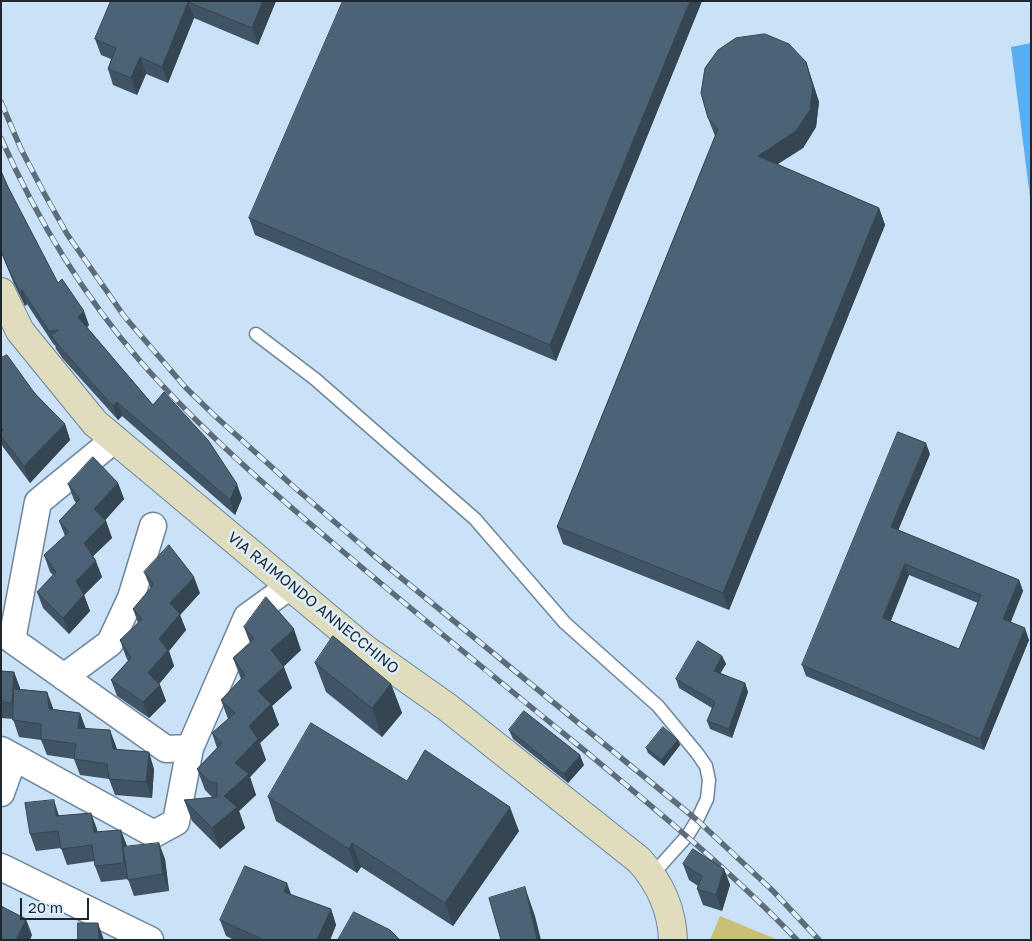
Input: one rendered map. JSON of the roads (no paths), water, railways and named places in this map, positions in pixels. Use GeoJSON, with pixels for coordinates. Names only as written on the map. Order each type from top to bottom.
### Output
{"type":"FeatureCollection","features":[{"type":"Feature","properties":{"kind":"street","name":"VIA RAIMONDO ANNECCHINO"},"geometry":{"type":"LineString","coordinates":[[1,292],[20,331],[96,423],[364,649],[446,707],[631,854],[652,875],[667,906],[672,922],[673,940]]}},
{"type":"Feature","properties":{"kind":"street"},"geometry":{"type":"LineString","coordinates":[[115,439],[38,502],[8,626],[12,640],[166,750],[190,748]]}},
{"type":"Feature","properties":{"kind":"street"},"geometry":{"type":"LineString","coordinates":[[64,677],[110,643],[131,598],[153,526]]}},
{"type":"Feature","properties":{"kind":"street"},"geometry":{"type":"LineString","coordinates":[[1,793],[8,754],[154,834],[176,822],[190,748],[247,618],[290,586]]}},
{"type":"Feature","properties":{"kind":"street"},"geometry":{"type":"LineString","coordinates":[[1,867],[150,940]]}},
{"type":"Feature","properties":{"kind":"lane"},"geometry":{"type":"LineString","coordinates":[[256,334],[315,379],[475,519],[565,622],[658,706],[697,753],[706,766],[709,780],[707,799],[688,835],[652,875]]}},
{"type":"Feature","properties":{"kind":"water"},"geometry":{"type":"Polygon","coordinates":[[[1031,43],[1031,205],[1011,47],[1031,43]]]}},
{"type":"Feature","properties":{"kind":"railway"},"geometry":{"type":"LineString","coordinates":[[1,102],[21,149],[67,234],[124,316],[186,388],[294,487],[372,554],[697,820],[773,891],[819,940]]}},
{"type":"Feature","properties":{"kind":"railway"},"geometry":{"type":"LineString","coordinates":[[1,138],[29,197],[80,282],[119,336],[187,411],[262,482],[314,527],[691,840],[745,888],[797,940]]}}]}
